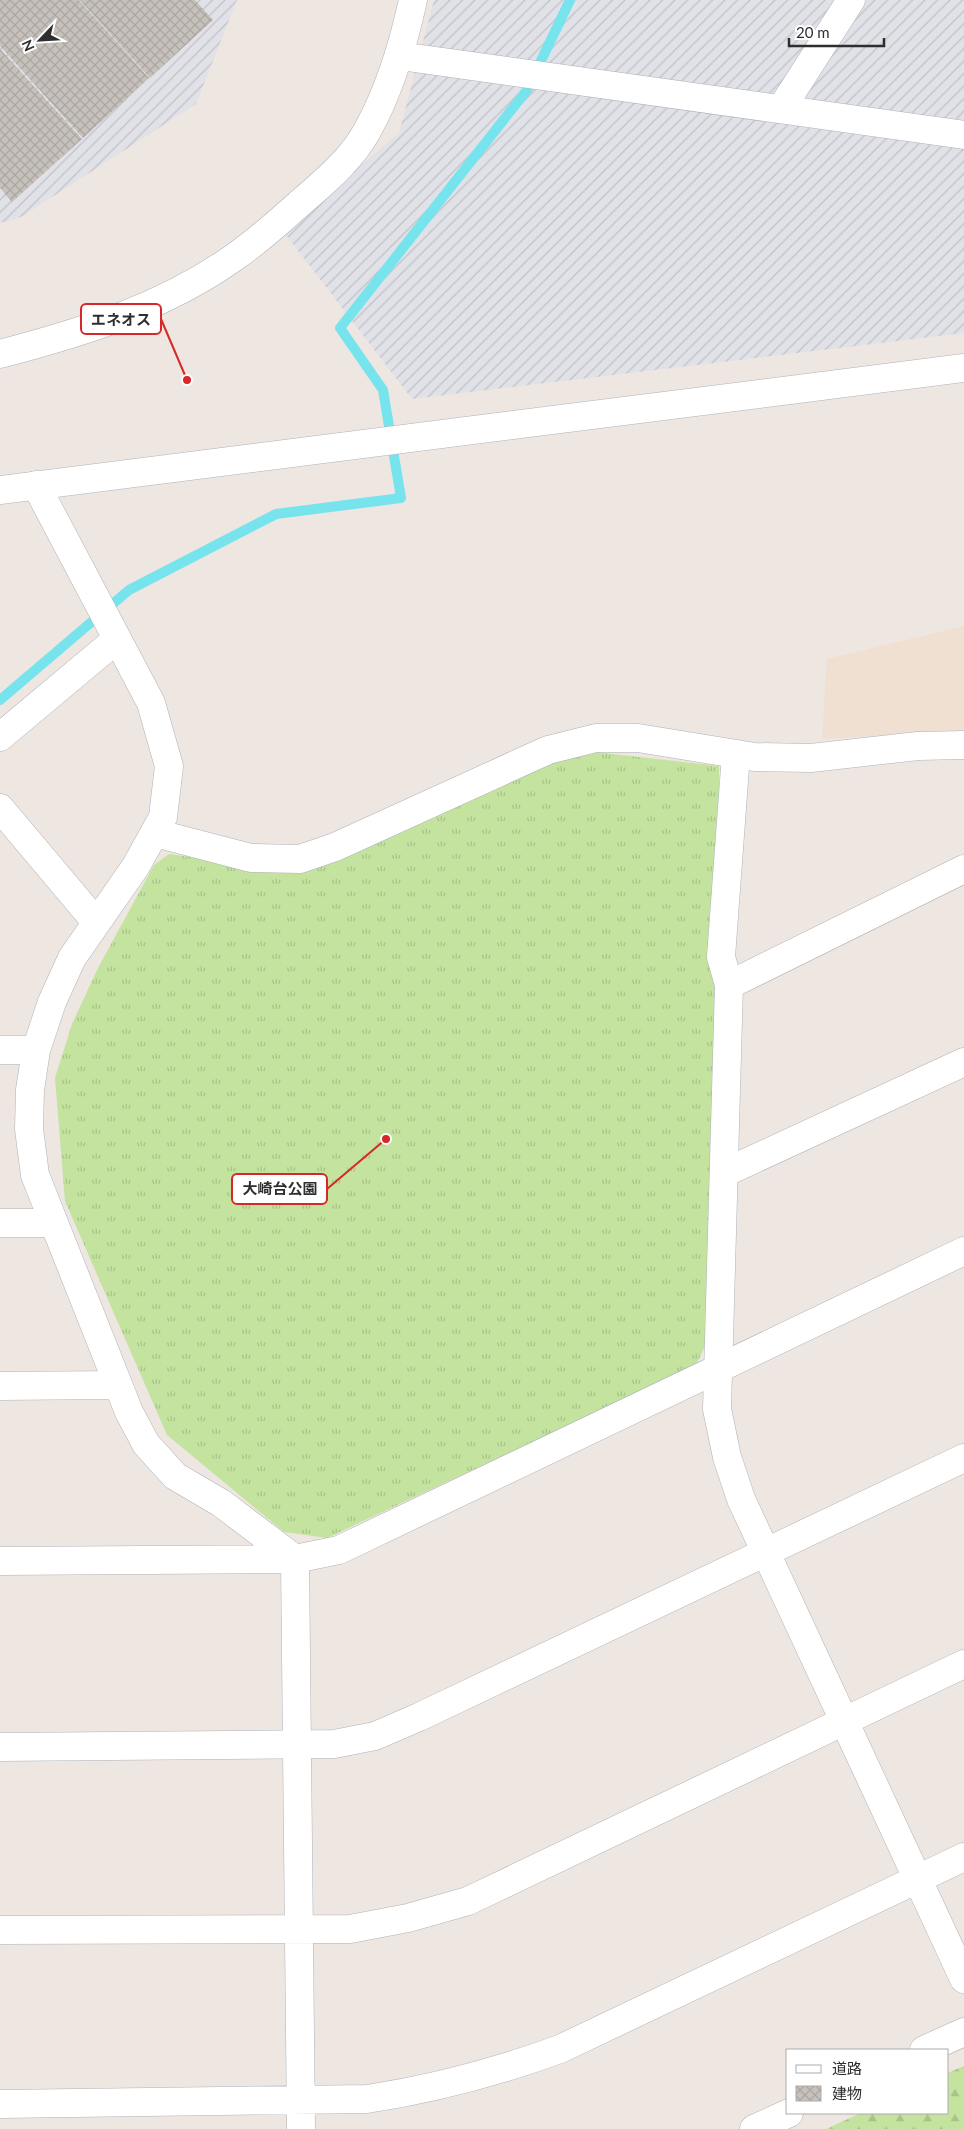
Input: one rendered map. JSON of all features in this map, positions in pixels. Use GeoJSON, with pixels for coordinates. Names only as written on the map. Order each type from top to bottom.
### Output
{"type":"FeatureCollection","features":[{"type":"Feature","properties":{"kind":"street"},"geometry":{"type":"LineString","coordinates":[[0,354],[76,334],[136,312],[193,284],[237,256],[334,173],[366,133],[400,56],[414,0]]}},
{"type":"Feature","properties":{"kind":"street"},"geometry":{"type":"LineString","coordinates":[[781,109],[851,0]]}},
{"type":"Feature","properties":{"kind":"street"},"geometry":{"type":"LineString","coordinates":[[400,56],[964,135]]}},
{"type":"Feature","properties":{"kind":"street"},"geometry":{"type":"LineString","coordinates":[[0,490],[964,368]]}},
{"type":"Feature","properties":{"kind":"street"},"geometry":{"type":"LineString","coordinates":[[36,485],[151,703],[169,766],[163,817],[136,866],[72,958],[52,1002],[36,1050],[30,1090],[29,1129],[35,1175],[116,1385],[146,1444],[175,1476],[221,1503],[295,1559]]}},
{"type":"Feature","properties":{"kind":"street"},"geometry":{"type":"LineString","coordinates":[[0,737],[117,639]]}},
{"type":"Feature","properties":{"kind":"street"},"geometry":{"type":"LineString","coordinates":[[155,833],[251,858],[300,859],[336,847],[548,750],[596,738],[638,738],[755,757],[812,758],[918,746],[964,745]]}},
{"type":"Feature","properties":{"kind":"street"},"geometry":{"type":"LineString","coordinates":[[736,754],[721,957],[729,985],[717,1408],[728,1457],[741,1499],[964,1979]]}},
{"type":"Feature","properties":{"kind":"street"},"geometry":{"type":"LineString","coordinates":[[0,808],[96,922]]}},
{"type":"Feature","properties":{"kind":"street"},"geometry":{"type":"LineString","coordinates":[[729,985],[964,869]]}},
{"type":"Feature","properties":{"kind":"street"},"geometry":{"type":"LineString","coordinates":[[0,1050],[36,1050]]}},
{"type":"Feature","properties":{"kind":"street"},"geometry":{"type":"LineString","coordinates":[[724,1173],[964,1062]]}},
{"type":"Feature","properties":{"kind":"street"},"geometry":{"type":"LineString","coordinates":[[0,1223],[53,1223]]}},
{"type":"Feature","properties":{"kind":"street"},"geometry":{"type":"LineString","coordinates":[[0,1561],[295,1559],[339,1550],[964,1251]]}},
{"type":"Feature","properties":{"kind":"street"},"geometry":{"type":"LineString","coordinates":[[0,1386],[116,1385]]}},
{"type":"Feature","properties":{"kind":"street"},"geometry":{"type":"LineString","coordinates":[[0,1747],[334,1744],[375,1736],[419,1717],[964,1458]]}},
{"type":"Feature","properties":{"kind":"street"},"geometry":{"type":"LineString","coordinates":[[295,1559],[301,2129]]}},
{"type":"Feature","properties":{"kind":"street"},"geometry":{"type":"LineString","coordinates":[[0,1930],[350,1929],[408,1918],[468,1901],[964,1664]]}},
{"type":"Feature","properties":{"kind":"street"},"geometry":{"type":"LineString","coordinates":[[0,2104],[301,2102],[367,2099],[417,2091],[534,2059],[560,2049],[964,1857]]}},
{"type":"Feature","properties":{"kind":"street"},"geometry":{"type":"LineString","coordinates":[[926,2049],[964,2032]]}},
{"type":"Feature","properties":{"kind":"street"},"geometry":{"type":"LineString","coordinates":[[754,2129],[787,2114]]}},
{"type":"Feature","properties":{"kind":"shaded area"},"geometry":{"type":"Polygon","coordinates":[[[0,0],[237,0],[196,104],[21,217],[0,223],[0,0]]]}},
{"type":"Feature","properties":{"kind":"shaded area"},"geometry":{"type":"Polygon","coordinates":[[[434,0],[964,0],[964,333],[412,399],[283,231],[399,133],[434,0]]]}},
{"type":"Feature","properties":{"kind":"shaded area"},"geometry":{"type":"Polygon","coordinates":[[[964,626],[964,731],[822,739],[827,659],[964,626]]]}},
{"type":"Feature","properties":{"kind":"green space"},"geometry":{"type":"Polygon","coordinates":[[[586,751],[719,766],[719,963],[705,1346],[696,1365],[327,1538],[284,1532],[167,1435],[65,1201],[55,1078],[72,1024],[98,968],[154,865],[169,854],[204,859],[314,865],[538,763],[586,751]]]}},
{"type":"Feature","properties":{"kind":"green space"},"geometry":{"type":"Polygon","coordinates":[[[964,2066],[964,2129],[826,2129],[859,2114],[949,2114],[949,2073],[964,2066]]]}},
{"type":"Feature","properties":{"kind":"building"},"geometry":{"type":"Polygon","coordinates":[[[0,0],[79,0],[149,78],[83,138],[0,46],[0,0]]]}},
{"type":"Feature","properties":{"kind":"building"},"geometry":{"type":"Polygon","coordinates":[[[80,0],[195,0],[213,20],[150,78],[80,0]]]}},
{"type":"Feature","properties":{"kind":"building"},"geometry":{"type":"Polygon","coordinates":[[[0,49],[82,139],[12,202],[0,188],[0,49]]]}},
{"type":"Feature","properties":{"kind":"waterway"},"geometry":{"type":"LineString","coordinates":[[0,700],[129,590],[276,514],[401,498],[383,390],[340,328],[527,90],[570,0]]}},
{"type":"Feature","properties":{"kind":"place","name":"エネオス"},"geometry":{"type":"Point","coordinates":[187,380]}},
{"type":"Feature","properties":{"kind":"place","name":"大崎台公園"},"geometry":{"type":"Point","coordinates":[386,1139]}}]}
